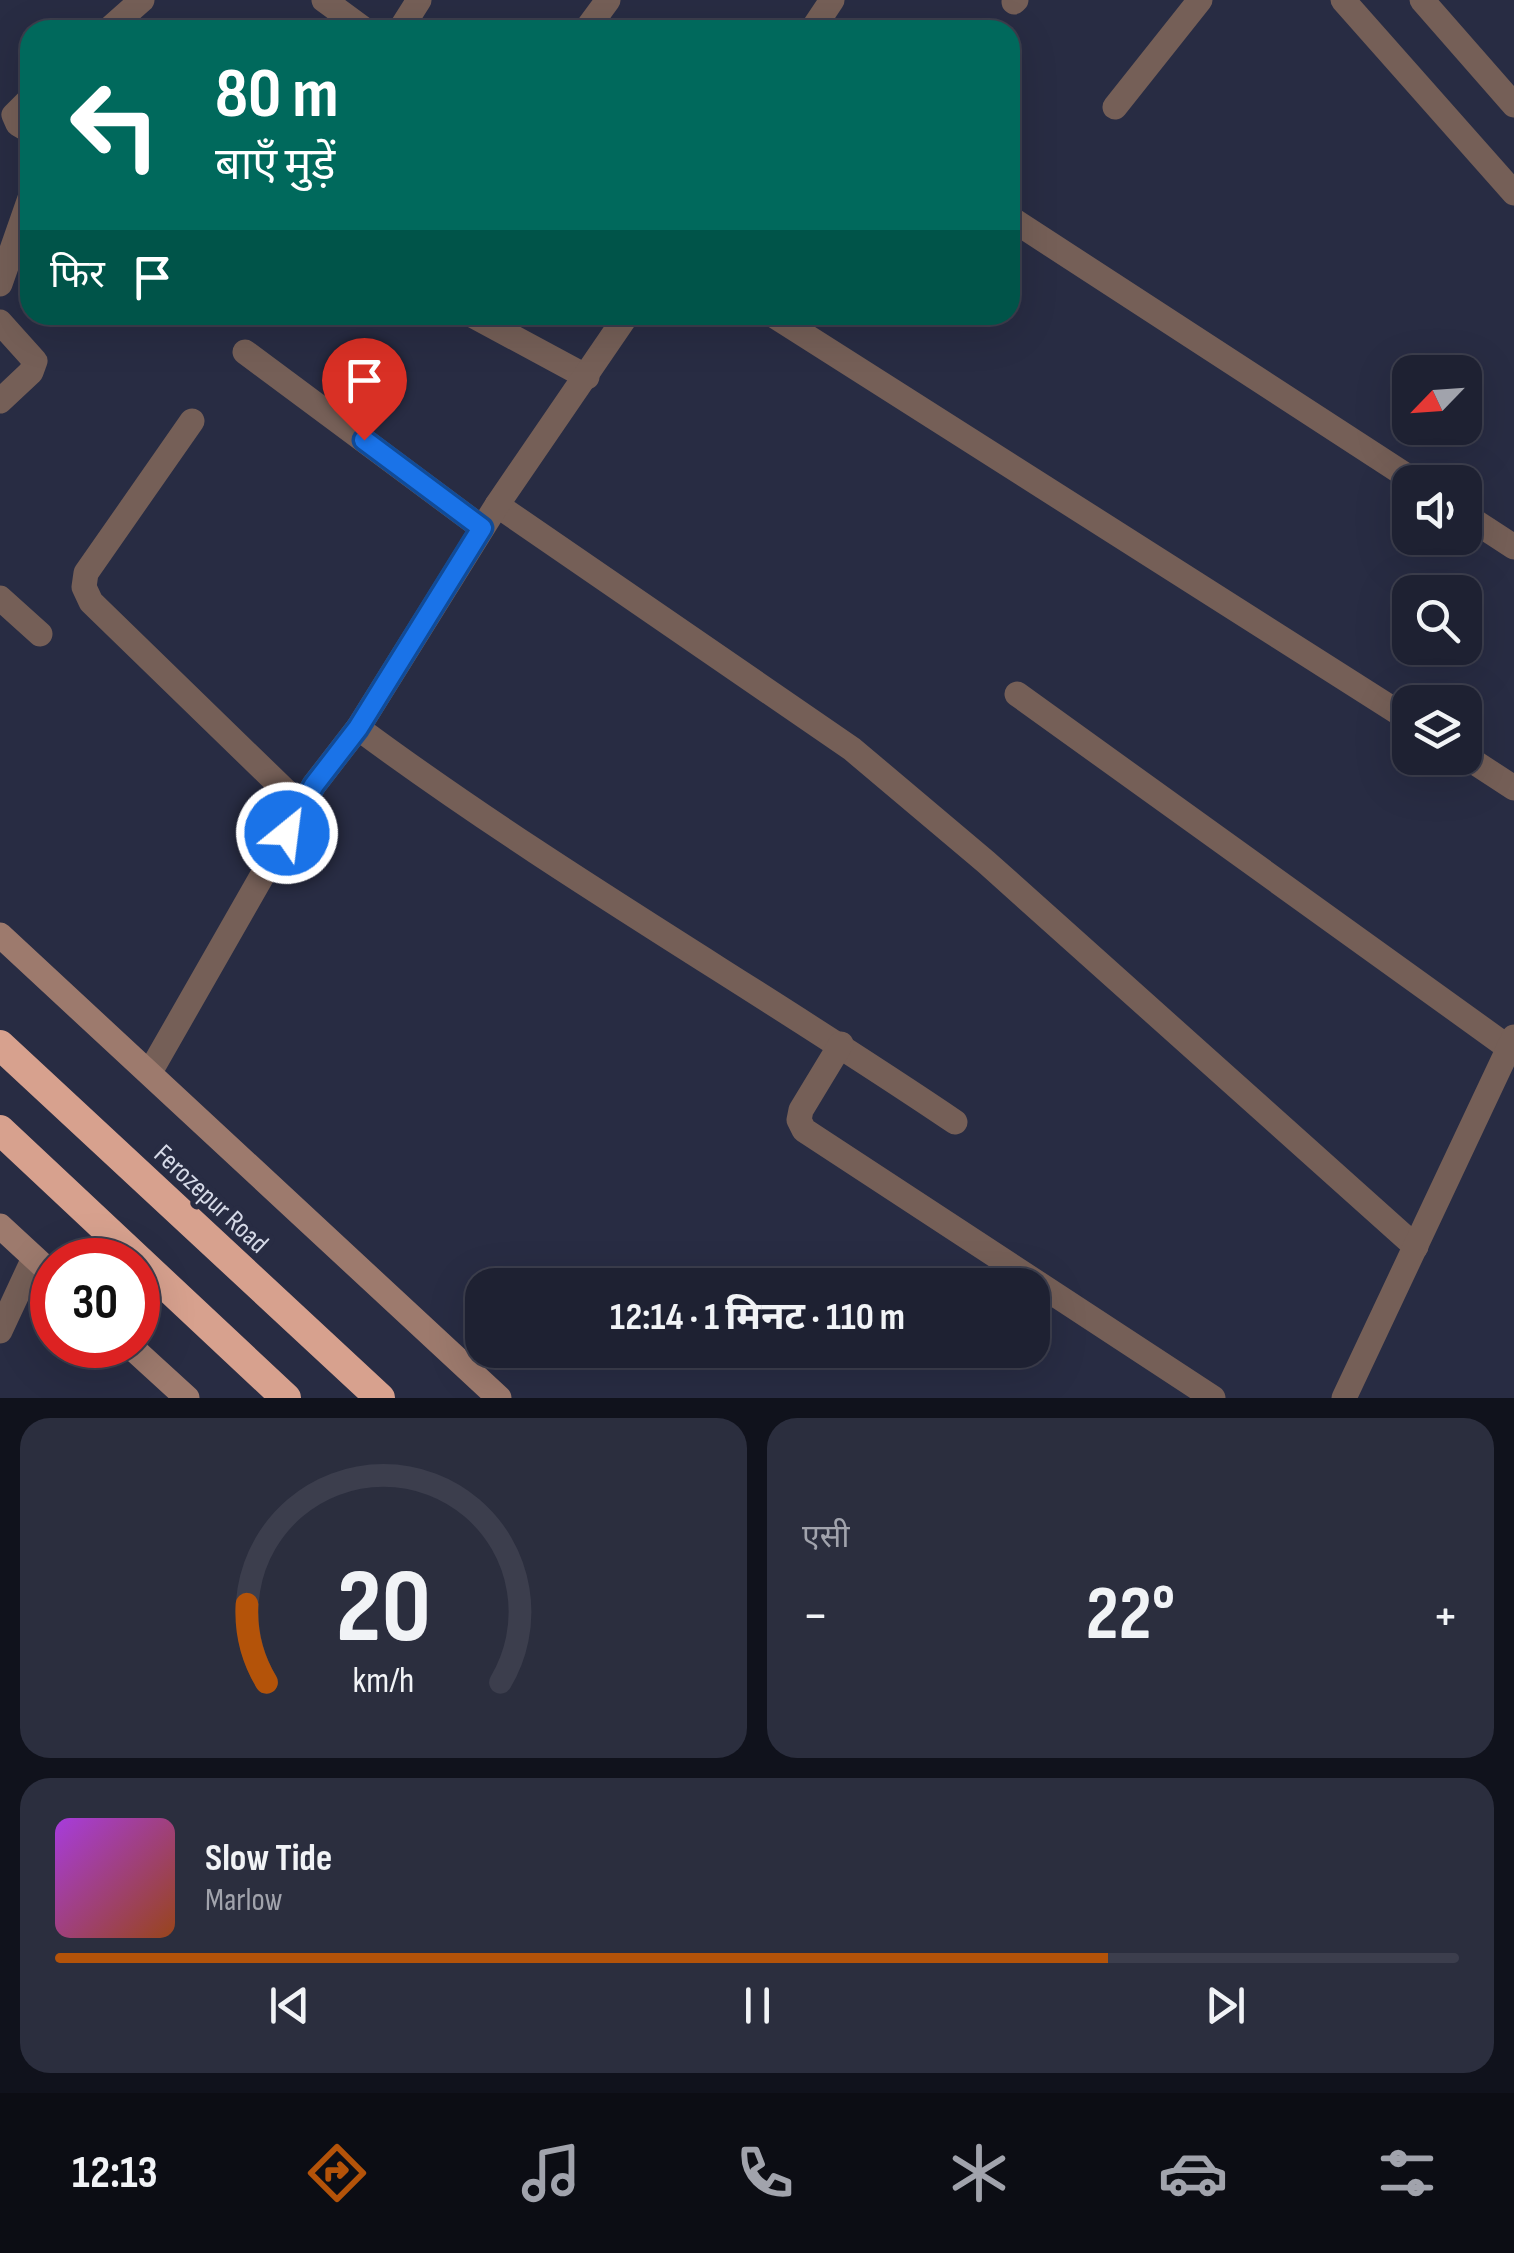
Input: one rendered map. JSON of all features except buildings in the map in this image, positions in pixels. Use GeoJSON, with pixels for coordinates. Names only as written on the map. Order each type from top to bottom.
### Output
{"type":"FeatureCollection","features":[{"type":"Feature","properties":{"kind":"highway","name":"Ferozepur Road"},"geometry":{"type":"LineString","coordinates":[[0,1046],[380,1398]]}},
{"type":"Feature","properties":{"kind":"highway"},"geometry":{"type":"LineString","coordinates":[[0,1130],[286,1398]]}},
{"type":"Feature","properties":{"kind":"main road"},"geometry":{"type":"LineString","coordinates":[[0,935],[499,1398]]}},
{"type":"Feature","properties":{"kind":"main road"},"geometry":{"type":"LineString","coordinates":[[0,1226],[30,1254]]}},
{"type":"Feature","properties":{"kind":"main road"},"geometry":{"type":"LineString","coordinates":[[154,1368],[186,1398]]}},
{"type":"Feature","properties":{"kind":"street"},"geometry":{"type":"LineString","coordinates":[[119,20],[142,0]]}},
{"type":"Feature","properties":{"kind":"street"},"geometry":{"type":"LineString","coordinates":[[324,0],[346,20]]}},
{"type":"Feature","properties":{"kind":"street"},"geometry":{"type":"LineString","coordinates":[[1115,108],[1200,0]]}},
{"type":"Feature","properties":{"kind":"street"},"geometry":{"type":"LineString","coordinates":[[1342,0],[1514,192]]}},
{"type":"Feature","properties":{"kind":"street"},"geometry":{"type":"LineString","coordinates":[[1422,0],[1514,105]]}},
{"type":"Feature","properties":{"kind":"street"},"geometry":{"type":"LineString","coordinates":[[1020,225],[1392,466]]}},
{"type":"Feature","properties":{"kind":"street"},"geometry":{"type":"LineString","coordinates":[[0,284],[20,227]]}},
{"type":"Feature","properties":{"kind":"street"},"geometry":{"type":"LineString","coordinates":[[0,322],[32,355],[35,366],[0,401]]}},
{"type":"Feature","properties":{"kind":"street"},"geometry":{"type":"LineString","coordinates":[[491,325],[587,377]]}},
{"type":"Feature","properties":{"kind":"street"},"geometry":{"type":"LineString","coordinates":[[150,1072],[314,785],[358,728],[482,528],[621,325]]}},
{"type":"Feature","properties":{"kind":"street"},"geometry":{"type":"LineString","coordinates":[[793,325],[1392,708]]}},
{"type":"Feature","properties":{"kind":"street"},"geometry":{"type":"LineString","coordinates":[[244,352],[482,528]]}},
{"type":"Feature","properties":{"kind":"street"},"geometry":{"type":"LineString","coordinates":[[192,421],[86,574],[84,587],[91,602],[302,807]]}},
{"type":"Feature","properties":{"kind":"street"},"geometry":{"type":"LineString","coordinates":[[497,505],[852,748],[986,862],[1416,1248]]}},
{"type":"Feature","properties":{"kind":"street"},"geometry":{"type":"LineString","coordinates":[[1482,526],[1514,548]]}},
{"type":"Feature","properties":{"kind":"street"},"geometry":{"type":"LineString","coordinates":[[0,598],[40,634]]}},
{"type":"Feature","properties":{"kind":"street"},"geometry":{"type":"LineString","coordinates":[[1017,694],[1511,1042],[1344,1398]]}},
{"type":"Feature","properties":{"kind":"street"},"geometry":{"type":"LineString","coordinates":[[358,728],[555,867],[841,1044],[955,1122]]}},
{"type":"Feature","properties":{"kind":"street"},"geometry":{"type":"LineString","coordinates":[[1482,767],[1514,788]]}},
{"type":"Feature","properties":{"kind":"street"},"geometry":{"type":"LineString","coordinates":[[841,1044],[800,1110],[804,1130],[1213,1398]]}},
{"type":"Feature","properties":{"kind":"street"},"geometry":{"type":"LineString","coordinates":[[0,1330],[30,1285]]}},
{"type":"Feature","properties":{"kind":"route"},"geometry":{"type":"LineString","coordinates":[[287,833],[314,785],[358,728],[482,528],[364,440]]}}]}
